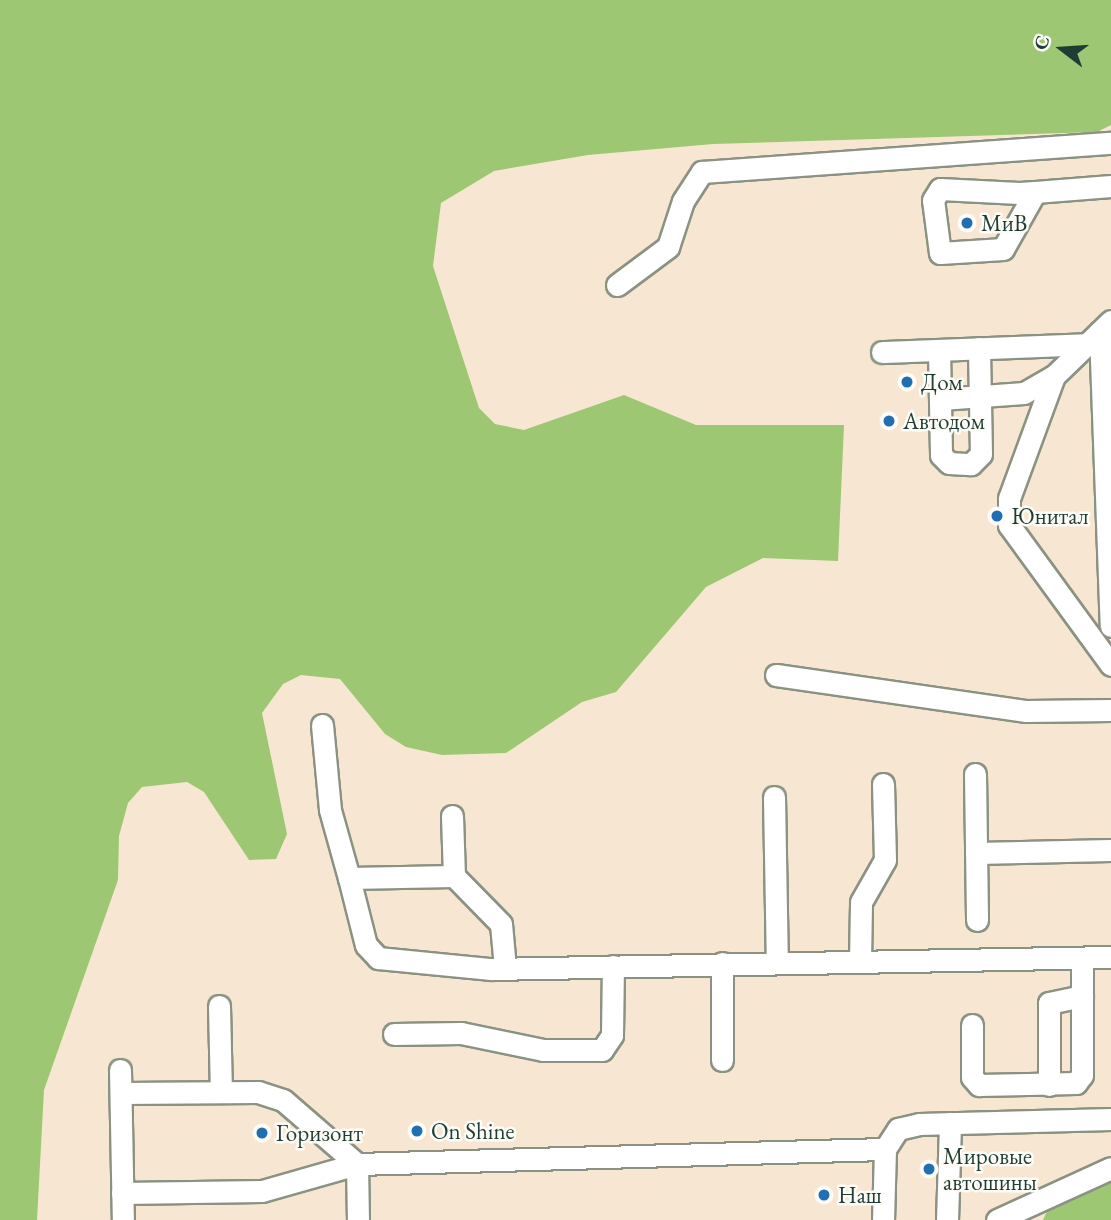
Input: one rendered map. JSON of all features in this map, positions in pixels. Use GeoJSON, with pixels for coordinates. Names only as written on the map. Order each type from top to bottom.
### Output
{"type":"FeatureCollection","features":[{"type":"Feature","properties":{"kind":"lane"},"geometry":{"type":"LineString","coordinates":[[617,285],[668,247],[683,201],[702,172],[1111,144]]}},
{"type":"Feature","properties":{"kind":"lane"},"geometry":{"type":"LineString","coordinates":[[1035,192],[1003,249],[940,253],[935,192],[962,187],[1035,192],[1111,186]]}},
{"type":"Feature","properties":{"kind":"lane"},"geometry":{"type":"LineString","coordinates":[[882,352],[979,348],[1099,333]]}},
{"type":"Feature","properties":{"kind":"lane"},"geometry":{"type":"LineString","coordinates":[[940,400],[1012,397],[1054,376],[1099,333]]}},
{"type":"Feature","properties":{"kind":"lane"},"geometry":{"type":"LineString","coordinates":[[1099,333],[1111,626]]}},
{"type":"Feature","properties":{"kind":"lane"},"geometry":{"type":"LineString","coordinates":[[939,350],[941,455],[962,464],[982,454],[979,348]]}},
{"type":"Feature","properties":{"kind":"lane"},"geometry":{"type":"LineString","coordinates":[[1054,376],[1009,498],[1009,526],[1111,665]]}},
{"type":"Feature","properties":{"kind":"lane"},"geometry":{"type":"LineString","coordinates":[[776,675],[1026,710],[1111,710]]}},
{"type":"Feature","properties":{"kind":"lane"},"geometry":{"type":"LineString","coordinates":[[322,725],[330,810],[371,954],[505,968],[1111,957]]}},
{"type":"Feature","properties":{"kind":"lane"},"geometry":{"type":"LineString","coordinates":[[975,774],[977,920]]}},
{"type":"Feature","properties":{"kind":"lane"},"geometry":{"type":"LineString","coordinates":[[860,961],[861,902],[885,860],[883,784]]}},
{"type":"Feature","properties":{"kind":"lane"},"geometry":{"type":"LineString","coordinates":[[774,797],[776,962]]}},
{"type":"Feature","properties":{"kind":"lane"},"geometry":{"type":"LineString","coordinates":[[452,816],[454,876]]}},
{"type":"Feature","properties":{"kind":"lane"},"geometry":{"type":"LineString","coordinates":[[976,853],[1111,850]]}},
{"type":"Feature","properties":{"kind":"lane"},"geometry":{"type":"LineString","coordinates":[[349,878],[454,876],[497,916],[505,968]]}},
{"type":"Feature","properties":{"kind":"lane"},"geometry":{"type":"LineString","coordinates":[[972,1025],[974,1082],[1049,1085],[1076,1083],[1082,1075],[1082,958]]}},
{"type":"Feature","properties":{"kind":"lane"},"geometry":{"type":"LineString","coordinates":[[722,963],[722,1060]]}},
{"type":"Feature","properties":{"kind":"lane"},"geometry":{"type":"LineString","coordinates":[[394,1034],[461,1032],[542,1050],[602,1050],[612,1035],[613,966]]}},
{"type":"Feature","properties":{"kind":"lane"},"geometry":{"type":"LineString","coordinates":[[1049,1085],[1049,1003],[1082,996]]}},
{"type":"Feature","properties":{"kind":"lane"},"geometry":{"type":"LineString","coordinates":[[219,1006],[221,1092]]}},
{"type":"Feature","properties":{"kind":"lane"},"geometry":{"type":"LineString","coordinates":[[120,1070],[123,1220]]}},
{"type":"Feature","properties":{"kind":"lane"},"geometry":{"type":"LineString","coordinates":[[121,1093],[221,1092],[283,1100],[357,1164],[358,1220]]}},
{"type":"Feature","properties":{"kind":"lane"},"geometry":{"type":"LineString","coordinates":[[883,1220],[885,1149],[889,1136],[906,1126],[1111,1119]]}},
{"type":"Feature","properties":{"kind":"lane"},"geometry":{"type":"LineString","coordinates":[[947,1220],[950,1123]]}},
{"type":"Feature","properties":{"kind":"lane"},"geometry":{"type":"LineString","coordinates":[[122,1193],[262,1191],[357,1164],[885,1149]]}},
{"type":"Feature","properties":{"kind":"lane"},"geometry":{"type":"LineString","coordinates":[[997,1220],[1111,1168]]}},
{"type":"Feature","properties":{"kind":"green space"},"geometry":{"type":"Polygon","coordinates":[[[0,0],[1111,0],[1111,125],[1097,132],[713,144],[588,155],[494,171],[441,203],[433,266],[479,408],[495,424],[524,430],[624,395],[696,425],[844,425],[838,561],[763,558],[706,587],[616,692],[582,702],[506,753],[442,755],[406,747],[385,734],[340,679],[301,675],[283,684],[262,713],[287,834],[276,859],[249,860],[204,792],[187,782],[142,787],[128,803],[119,836],[118,880],[44,1090],[37,1220],[0,1220],[0,0]]]}},
{"type":"Feature","properties":{"kind":"green space"},"geometry":{"type":"Polygon","coordinates":[[[1111,1182],[1111,1220],[1043,1220],[1049,1207],[1069,1196],[1111,1182]]]}},
{"type":"Feature","properties":{"kind":"place","name":"МиВ"},"geometry":{"type":"Point","coordinates":[967,223]}},
{"type":"Feature","properties":{"kind":"place","name":"Дом"},"geometry":{"type":"Point","coordinates":[907,382]}},
{"type":"Feature","properties":{"kind":"place","name":"Автодом"},"geometry":{"type":"Point","coordinates":[889,421]}},
{"type":"Feature","properties":{"kind":"place","name":"Юнитал"},"geometry":{"type":"Point","coordinates":[997,516]}},
{"type":"Feature","properties":{"kind":"place","name":"On Shine"},"geometry":{"type":"Point","coordinates":[417,1131]}},
{"type":"Feature","properties":{"kind":"place","name":"Горизонт"},"geometry":{"type":"Point","coordinates":[262,1133]}},
{"type":"Feature","properties":{"kind":"place","name":"Мировые автошины"},"geometry":{"type":"Point","coordinates":[929,1169]}},
{"type":"Feature","properties":{"kind":"place","name":"Наш"},"geometry":{"type":"Point","coordinates":[824,1195]}}]}
